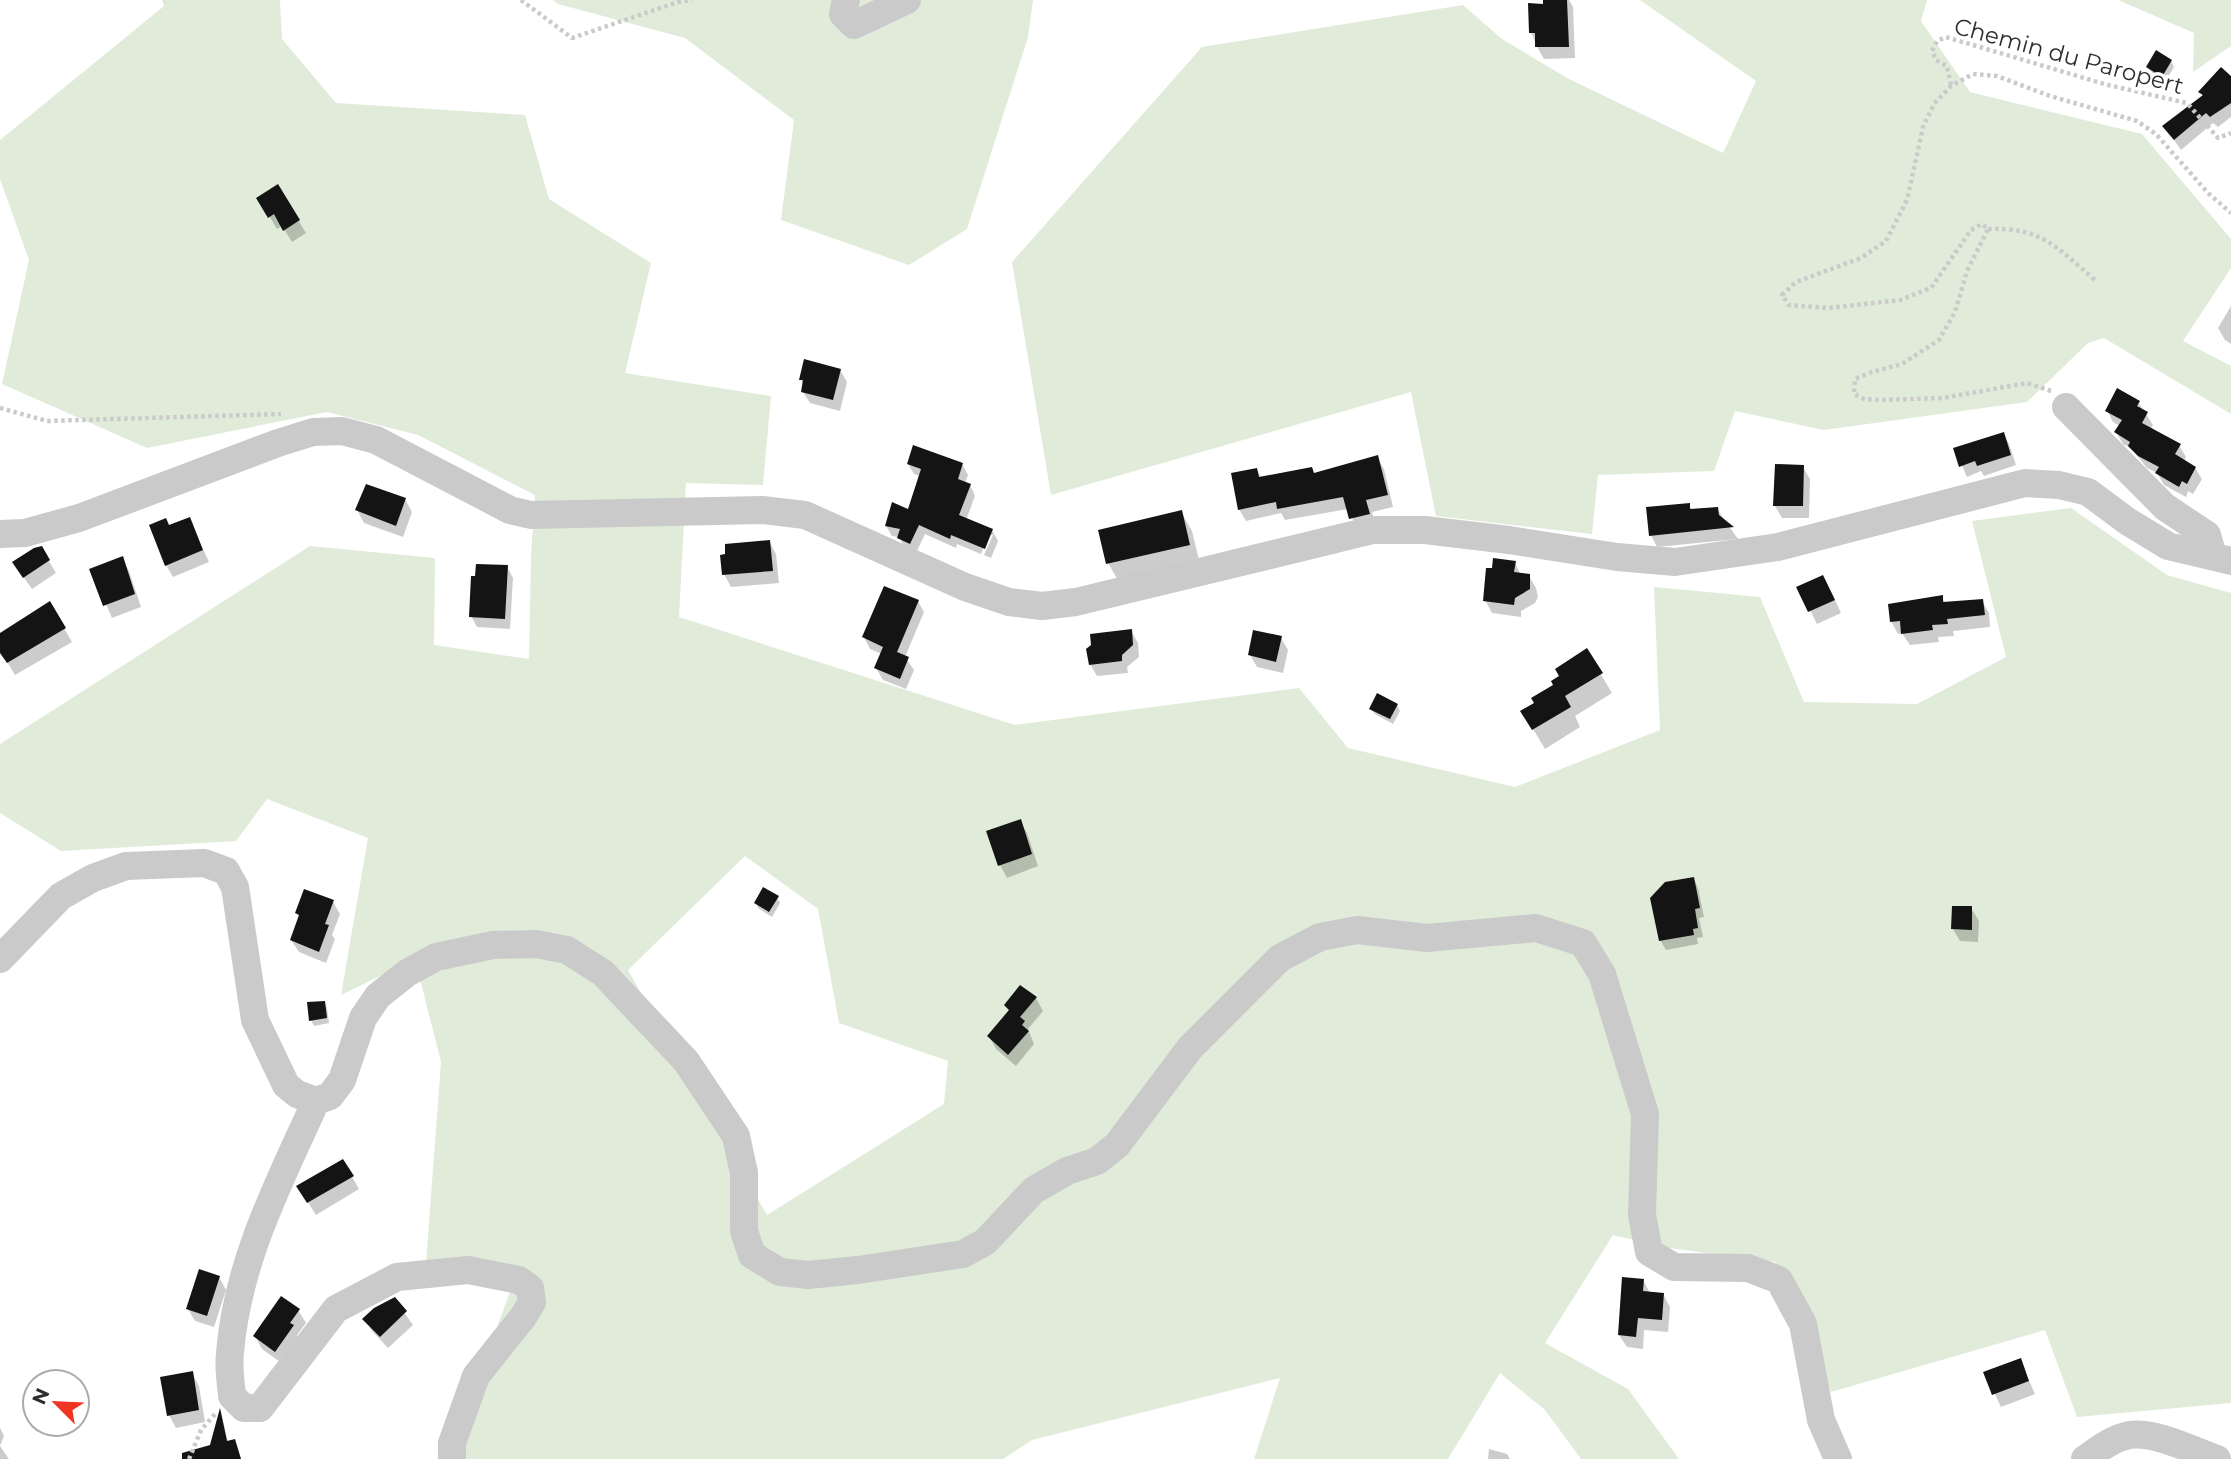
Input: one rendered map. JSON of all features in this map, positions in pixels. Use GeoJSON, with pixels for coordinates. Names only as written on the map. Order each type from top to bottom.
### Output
{"type":"FeatureCollection","features":[{"type":"Feature","properties":{"kind":"street"},"geometry":{"type":"LineString","coordinates":[[846,0],[843,14],[854,25],[907,0]]}},
{"type":"Feature","properties":{"kind":"street"},"geometry":{"type":"LineString","coordinates":[[2066,407],[2165,507],[2207,535],[2222,559]]}},
{"type":"Feature","properties":{"kind":"street"},"geometry":{"type":"LineString","coordinates":[[0,534],[24,533],[79,518],[278,443],[313,432],[342,431],[376,440],[510,510],[531,516],[762,510],[805,515],[965,587],[1009,603],[1042,606],[1076,602],[1373,530],[1425,530],[1617,557],[1675,562],[1778,547],[2025,483],[2059,485],[2088,492],[2127,521],[2168,546],[2222,559]]}},
{"type":"Feature","properties":{"kind":"street"},"geometry":{"type":"LineString","coordinates":[[0,958],[61,896],[93,878],[126,866],[204,863],[226,871],[234,887],[255,1020],[286,1085],[297,1094],[316,1101],[330,1096],[342,1080],[363,1018],[378,996],[407,973],[436,957],[493,946],[536,944],[567,950],[603,973],[686,1061],[736,1136],[744,1174],[744,1231],[752,1255],[780,1272],[808,1275],[963,1254],[985,1242],[1034,1191],[1067,1171],[1097,1161],[1117,1145],[1190,1048],[1280,958],[1320,936],[1357,930],[1427,938],[1536,928],[1583,943],[1602,974],[1645,1114],[1642,1215],[1649,1252],[1674,1268],[1748,1268],[1779,1280],[1803,1324],[1821,1420],[1838,1459]]}},
{"type":"Feature","properties":{"kind":"street"},"geometry":{"type":"LineString","coordinates":[[316,1101],[258,1229],[239,1300],[229,1354],[232,1396],[244,1408],[260,1408],[292,1363],[336,1310],[397,1277],[468,1270],[519,1280],[530,1288],[532,1302],[476,1376],[452,1443],[452,1459]]}},
{"type":"Feature","properties":{"kind":"street"},"geometry":{"type":"LineString","coordinates":[[2085,1459],[2108,1443],[2131,1435],[2153,1437],[2217,1459]]}},
{"type":"Feature","properties":{"kind":"path"},"geometry":{"type":"LineString","coordinates":[[521,0],[572,38],[678,2],[692,0]]}},
{"type":"Feature","properties":{"kind":"path","name":"Chemin du Paropert"},"geometry":{"type":"LineString","coordinates":[[1951,86],[1947,66],[1936,60],[1932,51],[1937,41],[1946,37],[2108,85],[2187,103],[2218,138],[2231,134]]}},
{"type":"Feature","properties":{"kind":"path"},"geometry":{"type":"LineString","coordinates":[[2095,280],[2035,233],[2006,228],[1988,229],[1982,224],[1971,230],[1931,288],[1900,300],[1829,308],[1789,305],[1782,295],[1796,282],[1861,258],[1886,241],[1907,200],[1923,127],[1934,104],[1951,86],[1973,74],[1997,76],[2050,96],[2137,121],[2156,134],[2208,193],[2231,213]]}},
{"type":"Feature","properties":{"kind":"path"},"geometry":{"type":"LineString","coordinates":[[1988,229],[1967,271],[1955,312],[1939,340],[1902,364],[1855,379],[1854,394],[1864,399],[1879,400],[1943,398],[2027,383],[2050,390],[2066,407]]}},
{"type":"Feature","properties":{"kind":"path"},"geometry":{"type":"LineString","coordinates":[[0,408],[47,421],[282,414],[326,432]]}},
{"type":"Feature","properties":{"kind":"path"},"geometry":{"type":"LineString","coordinates":[[189,1459],[201,1430],[232,1396]]}},
{"type":"Feature","properties":{"kind":"green space"},"geometry":{"type":"Polygon","coordinates":[[[162,0],[280,0],[282,39],[336,103],[525,115],[549,199],[651,263],[625,373],[771,396],[763,485],[686,483],[679,617],[1015,725],[1299,688],[1348,748],[1515,787],[1660,730],[1654,587],[1760,597],[1804,702],[1917,704],[2006,657],[1972,521],[2071,508],[2167,575],[2231,593],[2231,1403],[2077,1417],[2045,1330],[1831,1392],[1775,1262],[1669,1248],[1613,1235],[1545,1343],[1628,1389],[1679,1459],[1581,1459],[1545,1410],[1500,1373],[1448,1459],[1254,1459],[1280,1378],[1032,1440],[1003,1459],[449,1459],[519,1267],[426,1263],[441,1062],[415,959],[341,995],[368,838],[267,799],[236,841],[61,851],[0,813],[0,744],[310,546],[435,558],[434,645],[529,659],[535,495],[418,435],[327,412],[147,448],[2,384],[29,260],[0,179],[0,140],[164,6],[162,0]],[[745,856],[628,970],[767,1215],[944,1104],[948,1061],[839,1023],[818,909],[745,856]]]}},
{"type":"Feature","properties":{"kind":"green space"},"geometry":{"type":"Polygon","coordinates":[[[553,0],[1033,0],[1028,37],[967,229],[909,265],[781,220],[794,120],[685,38],[558,4],[553,0]]]}},
{"type":"Feature","properties":{"kind":"green space"},"geometry":{"type":"Polygon","coordinates":[[[1640,0],[1927,0],[1921,21],[1970,92],[2142,134],[2231,239],[2231,268],[2183,341],[2231,366],[2231,414],[2104,338],[2088,343],[2027,402],[1824,430],[1735,411],[1714,471],[1598,475],[1592,534],[1436,516],[1411,392],[1051,495],[1012,262],[1202,47],[1463,5],[1502,39],[1569,79],[1723,153],[1756,81],[1640,0]]]}},
{"type":"Feature","properties":{"kind":"green space"},"geometry":{"type":"Polygon","coordinates":[[[2118,0],[2231,0],[2231,46],[2193,72],[2194,33],[2118,0]]]}},
{"type":"Feature","properties":{"kind":"building"},"geometry":{"type":"Polygon","coordinates":[[[1543,0],[1567,0],[1569,47],[1535,47],[1535,33],[1529,33],[1528,3],[1543,4],[1543,0]]]}},
{"type":"Feature","properties":{"kind":"building"},"geometry":{"type":"Polygon","coordinates":[[[2156,50],[2172,60],[2162,77],[2146,67],[2156,50]]]}},
{"type":"Feature","properties":{"kind":"building"},"geometry":{"type":"Polygon","coordinates":[[[2221,67],[2231,76],[2231,103],[2210,117],[2206,113],[2174,140],[2162,126],[2203,95],[2198,92],[2221,67]]]}},
{"type":"Feature","properties":{"kind":"building"},"geometry":{"type":"Polygon","coordinates":[[[278,184],[300,220],[283,231],[274,214],[268,218],[256,198],[278,184]]]}},
{"type":"Feature","properties":{"kind":"building"},"geometry":{"type":"Polygon","coordinates":[[[804,359],[841,369],[833,400],[801,392],[803,380],[799,380],[804,359]]]}},
{"type":"Feature","properties":{"kind":"building"},"geometry":{"type":"Polygon","coordinates":[[[2117,388],[2140,401],[2137,406],[2148,412],[2142,423],[2181,444],[2175,454],[2196,467],[2187,484],[2182,481],[2179,487],[2155,473],[2159,467],[2138,456],[2128,446],[2130,442],[2114,432],[2122,420],[2105,411],[2117,388]]]}},
{"type":"Feature","properties":{"kind":"building"},"geometry":{"type":"Polygon","coordinates":[[[2004,432],[2011,455],[1977,466],[1975,461],[1959,467],[1953,448],[2004,432]]]}},
{"type":"Feature","properties":{"kind":"building"},"geometry":{"type":"Polygon","coordinates":[[[913,445],[963,463],[958,479],[971,484],[959,515],[993,529],[985,549],[951,535],[950,539],[919,525],[910,544],[897,538],[900,529],[885,526],[892,502],[908,509],[921,469],[907,464],[913,445]]]}},
{"type":"Feature","properties":{"kind":"building"},"geometry":{"type":"Polygon","coordinates":[[[1378,455],[1388,495],[1366,500],[1370,514],[1349,519],[1343,497],[1277,509],[1276,502],[1238,510],[1231,473],[1257,468],[1259,477],[1312,467],[1314,473],[1378,455]]]}},
{"type":"Feature","properties":{"kind":"building"},"geometry":{"type":"Polygon","coordinates":[[[1775,464],[1804,465],[1803,506],[1773,506],[1775,464]]]}},
{"type":"Feature","properties":{"kind":"building"},"geometry":{"type":"Polygon","coordinates":[[[366,484],[406,498],[396,526],[355,510],[366,484]]]}},
{"type":"Feature","properties":{"kind":"building"},"geometry":{"type":"Polygon","coordinates":[[[1690,503],[1690,509],[1718,507],[1719,515],[1734,527],[1649,536],[1646,507],[1690,503]]]}},
{"type":"Feature","properties":{"kind":"building"},"geometry":{"type":"Polygon","coordinates":[[[1182,510],[1190,545],[1106,564],[1098,530],[1182,510]]]}},
{"type":"Feature","properties":{"kind":"building"},"geometry":{"type":"Polygon","coordinates":[[[190,517],[203,550],[165,566],[149,525],[166,518],[169,525],[190,517]]]}},
{"type":"Feature","properties":{"kind":"building"},"geometry":{"type":"Polygon","coordinates":[[[770,540],[773,571],[722,575],[720,555],[725,554],[725,544],[770,540]]]}},
{"type":"Feature","properties":{"kind":"building"},"geometry":{"type":"Polygon","coordinates":[[[42,546],[50,560],[23,578],[12,562],[42,546]]]}},
{"type":"Feature","properties":{"kind":"building"},"geometry":{"type":"Polygon","coordinates":[[[123,556],[135,594],[103,606],[89,569],[123,556]]]}},
{"type":"Feature","properties":{"kind":"building"},"geometry":{"type":"Polygon","coordinates":[[[1493,558],[1516,561],[1514,572],[1530,574],[1530,589],[1515,598],[1514,605],[1483,601],[1486,568],[1492,568],[1493,558]]]}},
{"type":"Feature","properties":{"kind":"building"},"geometry":{"type":"Polygon","coordinates":[[[476,564],[508,565],[505,619],[469,617],[471,576],[475,576],[476,564]]]}},
{"type":"Feature","properties":{"kind":"building"},"geometry":{"type":"Polygon","coordinates":[[[1823,575],[1835,600],[1808,612],[1796,587],[1823,575]]]}},
{"type":"Feature","properties":{"kind":"building"},"geometry":{"type":"Polygon","coordinates":[[[884,586],[919,600],[897,652],[909,657],[900,679],[874,668],[883,647],[862,637],[884,586]]]}},
{"type":"Feature","properties":{"kind":"building"},"geometry":{"type":"Polygon","coordinates":[[[1943,595],[1943,602],[1983,599],[1985,615],[1947,619],[1948,624],[1932,625],[1933,630],[1901,634],[1900,621],[1890,622],[1888,604],[1943,595]]]}},
{"type":"Feature","properties":{"kind":"building"},"geometry":{"type":"Polygon","coordinates":[[[50,601],[66,628],[7,663],[0,653],[0,633],[50,601]]]}},
{"type":"Feature","properties":{"kind":"building"},"geometry":{"type":"Polygon","coordinates":[[[1132,629],[1133,645],[1122,655],[1122,661],[1089,665],[1086,649],[1091,645],[1090,634],[1132,629]]]}},
{"type":"Feature","properties":{"kind":"building"},"geometry":{"type":"Polygon","coordinates":[[[1253,630],[1282,636],[1276,662],[1248,655],[1253,630]]]}},
{"type":"Feature","properties":{"kind":"building"},"geometry":{"type":"Polygon","coordinates":[[[1587,648],[1603,673],[1565,696],[1571,707],[1532,730],[1520,711],[1534,703],[1531,698],[1553,685],[1551,681],[1559,676],[1555,669],[1587,648]]]}},
{"type":"Feature","properties":{"kind":"building"},"geometry":{"type":"Polygon","coordinates":[[[1377,693],[1398,704],[1390,719],[1369,709],[1377,693]]]}},
{"type":"Feature","properties":{"kind":"building"},"geometry":{"type":"Polygon","coordinates":[[[1021,819],[1032,854],[998,866],[986,831],[1021,819]]]}},
{"type":"Feature","properties":{"kind":"building"},"geometry":{"type":"Polygon","coordinates":[[[1694,877],[1700,908],[1695,909],[1698,928],[1693,929],[1694,935],[1659,941],[1650,898],[1665,882],[1694,877]]]}},
{"type":"Feature","properties":{"kind":"building"},"geometry":{"type":"Polygon","coordinates":[[[763,887],[779,896],[769,912],[754,903],[763,887]]]}},
{"type":"Feature","properties":{"kind":"building"},"geometry":{"type":"Polygon","coordinates":[[[304,889],[334,900],[325,924],[329,925],[319,952],[290,940],[299,915],[295,913],[304,889]]]}},
{"type":"Feature","properties":{"kind":"building"},"geometry":{"type":"Polygon","coordinates":[[[1952,906],[1972,906],[1972,930],[1951,929],[1952,906]]]}},
{"type":"Feature","properties":{"kind":"building"},"geometry":{"type":"Polygon","coordinates":[[[1020,985],[1037,997],[1020,1017],[1025,1021],[1022,1025],[1029,1031],[1008,1055],[987,1036],[1009,1010],[1004,1005],[1020,985]]]}},
{"type":"Feature","properties":{"kind":"building"},"geometry":{"type":"Polygon","coordinates":[[[325,1001],[327,1018],[309,1021],[307,1002],[325,1001]]]}},
{"type":"Feature","properties":{"kind":"building"},"geometry":{"type":"Polygon","coordinates":[[[343,1159],[354,1176],[307,1203],[296,1186],[343,1159]]]}},
{"type":"Feature","properties":{"kind":"building"},"geometry":{"type":"Polygon","coordinates":[[[199,1269],[220,1276],[207,1316],[186,1309],[199,1269]]]}},
{"type":"Feature","properties":{"kind":"building"},"geometry":{"type":"Polygon","coordinates":[[[1622,1277],[1644,1279],[1643,1291],[1664,1293],[1662,1320],[1638,1318],[1636,1337],[1618,1335],[1622,1277]]]}},
{"type":"Feature","properties":{"kind":"building"},"geometry":{"type":"Polygon","coordinates":[[[281,1296],[300,1309],[290,1323],[294,1325],[275,1352],[253,1336],[281,1296]]]}},
{"type":"Feature","properties":{"kind":"building"},"geometry":{"type":"Polygon","coordinates":[[[395,1297],[407,1311],[380,1337],[362,1319],[374,1308],[395,1297]]]}},
{"type":"Feature","properties":{"kind":"building"},"geometry":{"type":"Polygon","coordinates":[[[2021,1358],[2029,1381],[1992,1395],[1983,1372],[2021,1358]]]}},
{"type":"Feature","properties":{"kind":"building"},"geometry":{"type":"Polygon","coordinates":[[[193,1371],[199,1410],[167,1416],[160,1377],[193,1371]]]}},
{"type":"Feature","properties":{"kind":"building"},"geometry":{"type":"Polygon","coordinates":[[[220,1408],[227,1441],[235,1439],[241,1459],[182,1459],[182,1453],[210,1445],[220,1408]]]}}]}
